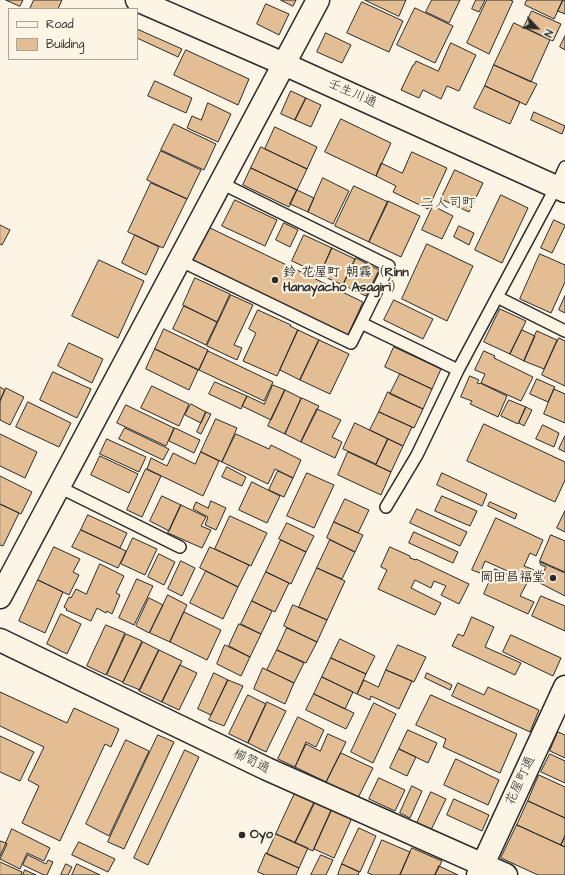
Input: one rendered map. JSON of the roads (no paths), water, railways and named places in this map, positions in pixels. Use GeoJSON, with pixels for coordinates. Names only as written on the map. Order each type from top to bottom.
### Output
{"type":"FeatureCollection","features":[{"type":"Feature","properties":{"kind":"street","name":"壬生川通"},"geometry":{"type":"LineString","coordinates":[[137,0],[284,64],[560,189]]}},
{"type":"Feature","properties":{"kind":"street"},"geometry":{"type":"LineString","coordinates":[[0,598],[318,0]]}},
{"type":"Feature","properties":{"kind":"street","name":"櫛笥通"},"geometry":{"type":"LineString","coordinates":[[0,640],[480,870],[506,875]]}},
{"type":"Feature","properties":{"kind":"street","name":"花屋町通"},"geometry":{"type":"LineString","coordinates":[[480,870],[565,687]]}},
{"type":"Feature","properties":{"kind":"lane"},"geometry":{"type":"LineString","coordinates":[[386,507],[417,455],[458,370],[497,297],[560,189],[565,167]]}},
{"type":"Feature","properties":{"kind":"lane"},"geometry":{"type":"LineString","coordinates":[[179,260],[351,343],[389,266],[221,183]]}},
{"type":"Feature","properties":{"kind":"lane"},"geometry":{"type":"LineString","coordinates":[[497,297],[565,331]]}},
{"type":"Feature","properties":{"kind":"lane"},"geometry":{"type":"LineString","coordinates":[[361,323],[458,370]]}},
{"type":"Feature","properties":{"kind":"lane"},"geometry":{"type":"LineString","coordinates":[[59,487],[180,547]]}},
{"type":"Feature","properties":{"kind":"place","name":"鈴 花屋町 朝霧（Rinn Hanayacho Asagiri）"},"geometry":{"type":"Point","coordinates":[275,280]}},
{"type":"Feature","properties":{"kind":"place","name":"岡田昌福堂"},"geometry":{"type":"Point","coordinates":[553,578]}},
{"type":"Feature","properties":{"kind":"place","name":"Oyo"},"geometry":{"type":"Point","coordinates":[242,835]}},
{"type":"Feature","properties":{"kind":"district","name":"二人司町"},"geometry":{"type":"Point","coordinates":[448,204]}}]}
